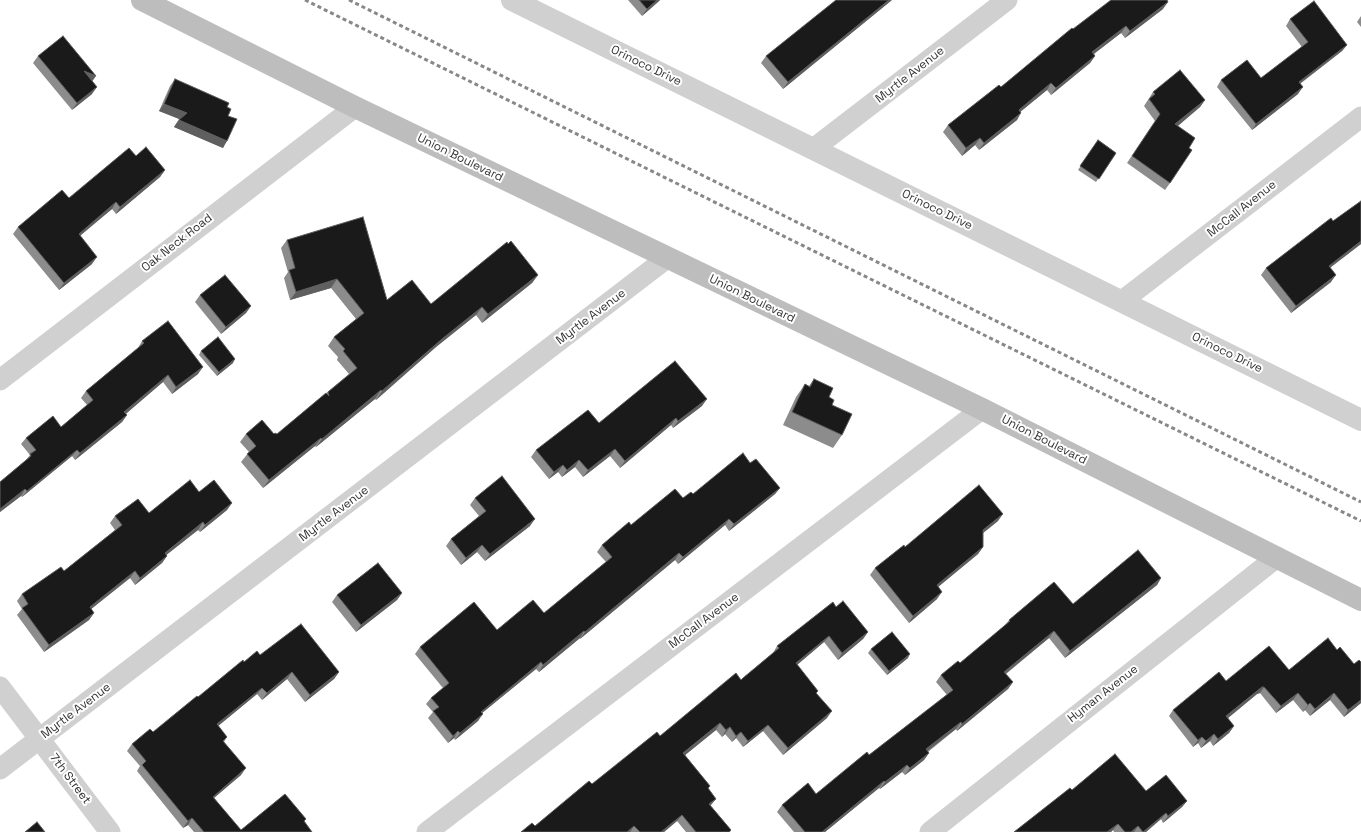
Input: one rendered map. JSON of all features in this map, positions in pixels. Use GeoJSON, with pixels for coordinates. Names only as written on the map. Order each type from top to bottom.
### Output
{"type":"FeatureCollection","features":[{"type":"Feature","properties":{"kind":"main road","name":"Union Boulevard"},"geometry":{"type":"LineString","coordinates":[[142,0],[355,107],[982,409],[1361,600]]}},
{"type":"Feature","properties":{"kind":"street","name":"Orinoco Drive"},"geometry":{"type":"LineString","coordinates":[[512,0],[1361,420]]}},
{"type":"Feature","properties":{"kind":"street","name":"Myrtle Avenue"},"geometry":{"type":"LineString","coordinates":[[813,149],[1007,0]]}},
{"type":"Feature","properties":{"kind":"street","name":"Oak Neck Road"},"geometry":{"type":"LineString","coordinates":[[0,380],[355,107]]}},
{"type":"Feature","properties":{"kind":"street","name":"McCall Avenue"},"geometry":{"type":"LineString","coordinates":[[1122,301],[1361,117]]}},
{"type":"Feature","properties":{"kind":"street","name":"Myrtle Avenue"},"geometry":{"type":"LineString","coordinates":[[0,769],[668,258]]}},
{"type":"Feature","properties":{"kind":"street","name":"McCall Avenue"},"geometry":{"type":"LineString","coordinates":[[427,832],[982,409]]}},
{"type":"Feature","properties":{"kind":"street","name":"Hyman Avenue"},"geometry":{"type":"LineString","coordinates":[[930,832],[1277,557]]}},
{"type":"Feature","properties":{"kind":"street","name":"7th Street"},"geometry":{"type":"LineString","coordinates":[[0,687],[110,832]]}},
{"type":"Feature","properties":{"kind":"building"},"geometry":{"type":"Polygon","coordinates":[[[639,0],[657,0],[647,9],[639,0]]]}},
{"type":"Feature","properties":{"kind":"building"},"geometry":{"type":"Polygon","coordinates":[[[836,0],[889,0],[788,82],[766,56],[836,0]]]}},
{"type":"Feature","properties":{"kind":"building"},"geometry":{"type":"Polygon","coordinates":[[[1111,0],[1167,0],[1168,2],[1130,31],[1126,26],[1092,52],[1095,56],[1056,88],[1051,83],[1019,110],[1021,113],[984,143],[980,138],[966,148],[948,125],[999,85],[1001,87],[1072,28],[1073,29],[1111,0]]]}},
{"type":"Feature","properties":{"kind":"building"},"geometry":{"type":"Polygon","coordinates":[[[1314,1],[1347,45],[1299,82],[1303,87],[1256,124],[1221,80],[1247,60],[1261,78],[1308,42],[1290,19],[1314,1]]]}},
{"type":"Feature","properties":{"kind":"building"},"geometry":{"type":"Polygon","coordinates":[[[63,36],[96,76],[84,71],[97,87],[77,103],[38,56],[63,36]]]}},
{"type":"Feature","properties":{"kind":"building"},"geometry":{"type":"Polygon","coordinates":[[[1180,70],[1205,100],[1175,124],[1195,138],[1189,148],[1192,150],[1170,183],[1132,156],[1160,114],[1149,99],[1155,94],[1153,92],[1180,70]]]}},
{"type":"Feature","properties":{"kind":"building"},"geometry":{"type":"Polygon","coordinates":[[[175,79],[229,103],[227,107],[231,109],[228,116],[237,119],[227,141],[179,120],[187,113],[164,104],[175,79]]]}},
{"type":"Feature","properties":{"kind":"building"},"geometry":{"type":"Polygon","coordinates":[[[1098,140],[1116,153],[1099,179],[1080,166],[1098,140]]]}},
{"type":"Feature","properties":{"kind":"building"},"geometry":{"type":"Polygon","coordinates":[[[146,147],[165,170],[120,207],[116,202],[79,234],[97,257],[64,283],[18,227],[62,190],[69,198],[129,148],[136,156],[146,147]]]}},
{"type":"Feature","properties":{"kind":"building"},"geometry":{"type":"Polygon","coordinates":[[[1361,201],[1361,241],[1329,266],[1336,275],[1296,306],[1266,268],[1331,218],[1333,221],[1361,201]]]}},
{"type":"Feature","properties":{"kind":"building"},"geometry":{"type":"Polygon","coordinates":[[[363,217],[387,300],[412,280],[431,304],[507,242],[508,244],[511,241],[538,275],[488,314],[482,307],[442,339],[382,391],[381,390],[322,439],[321,438],[269,480],[247,454],[256,446],[246,434],[262,420],[274,434],[277,434],[326,393],[329,396],[328,392],[357,368],[343,351],[345,349],[334,337],[364,313],[337,279],[296,292],[289,270],[295,268],[287,240],[363,217]]]}},
{"type":"Feature","properties":{"kind":"building"},"geometry":{"type":"Polygon","coordinates":[[[225,275],[251,306],[226,327],[200,295],[225,275]]]}},
{"type":"Feature","properties":{"kind":"building"},"geometry":{"type":"Polygon","coordinates":[[[168,321],[203,367],[176,387],[168,375],[124,412],[127,415],[80,453],[77,450],[27,491],[25,489],[0,509],[0,482],[36,450],[26,438],[53,416],[61,427],[93,400],[86,391],[144,343],[142,341],[168,321]]]}},
{"type":"Feature","properties":{"kind":"building"},"geometry":{"type":"Polygon","coordinates":[[[218,337],[235,359],[219,372],[201,351],[218,337]]]}},
{"type":"Feature","properties":{"kind":"building"},"geometry":{"type":"Polygon","coordinates":[[[675,361],[707,399],[678,421],[676,418],[625,461],[615,449],[588,470],[579,460],[567,470],[563,465],[554,472],[536,450],[588,410],[599,423],[675,361]]]}},
{"type":"Feature","properties":{"kind":"building"},"geometry":{"type":"Polygon","coordinates":[[[814,379],[833,388],[829,397],[834,400],[832,405],[852,414],[842,435],[792,412],[805,384],[810,387],[814,379]]]}},
{"type":"Feature","properties":{"kind":"building"},"geometry":{"type":"Polygon","coordinates":[[[743,453],[750,463],[756,459],[780,488],[734,524],[729,519],[683,557],[679,553],[585,632],[584,631],[543,665],[541,662],[481,712],[483,714],[460,733],[458,731],[453,736],[433,711],[439,707],[431,698],[449,683],[420,647],[474,602],[497,630],[533,600],[544,613],[612,557],[602,545],[629,522],[631,525],[675,489],[683,498],[691,492],[693,494],[743,453]]]}},
{"type":"Feature","properties":{"kind":"building"},"geometry":{"type":"Polygon","coordinates":[[[502,476],[535,519],[490,554],[482,545],[466,558],[451,539],[486,511],[475,498],[502,476]]]}},
{"type":"Feature","properties":{"kind":"building"},"geometry":{"type":"Polygon","coordinates":[[[190,480],[199,492],[214,480],[232,503],[205,525],[203,522],[165,553],[167,556],[140,578],[135,571],[90,607],[94,613],[49,645],[22,608],[28,604],[22,594],[61,567],[64,571],[122,525],[115,516],[138,499],[149,513],[190,480]]]}},
{"type":"Feature","properties":{"kind":"building"},"geometry":{"type":"Polygon","coordinates":[[[979,485],[1003,514],[983,530],[983,547],[937,585],[942,592],[913,616],[875,568],[904,545],[905,547],[979,485]]]}},
{"type":"Feature","properties":{"kind":"building"},"geometry":{"type":"Polygon","coordinates":[[[1138,550],[1161,578],[1070,651],[1054,631],[1004,672],[1013,682],[962,724],[961,722],[926,749],[929,753],[910,768],[907,765],[885,782],[884,781],[822,832],[805,832],[782,805],[808,783],[816,794],[867,752],[869,755],[953,690],[941,675],[958,661],[960,663],[1054,582],[1073,604],[1138,550]]]}},
{"type":"Feature","properties":{"kind":"building"},"geometry":{"type":"Polygon","coordinates":[[[378,563],[402,593],[361,625],[337,595],[378,563]]]}},
{"type":"Feature","properties":{"kind":"building"},"geometry":{"type":"Polygon","coordinates":[[[843,601],[868,632],[842,653],[829,636],[796,663],[818,691],[816,693],[832,711],[788,748],[768,725],[748,741],[741,732],[736,736],[730,727],[726,730],[720,723],[683,753],[710,786],[708,788],[716,799],[709,804],[731,830],[729,832],[696,832],[682,815],[661,832],[640,832],[634,826],[627,832],[521,832],[532,823],[535,826],[589,781],[592,784],[657,732],[660,736],[736,673],[741,680],[779,648],[777,646],[833,602],[836,607],[843,601]]]}},
{"type":"Feature","properties":{"kind":"building"},"geometry":{"type":"Polygon","coordinates":[[[301,624],[339,672],[310,695],[292,672],[267,693],[262,688],[217,724],[227,737],[223,741],[246,768],[213,797],[241,830],[285,794],[306,819],[304,821],[312,832],[204,832],[192,818],[188,821],[142,765],[146,761],[132,744],[150,729],[153,732],[243,660],[244,662],[257,651],[260,655],[301,624]]]}},
{"type":"Feature","properties":{"kind":"building"},"geometry":{"type":"Polygon","coordinates":[[[892,632],[910,654],[889,671],[871,649],[892,632]]]}},
{"type":"Feature","properties":{"kind":"building"},"geometry":{"type":"Polygon","coordinates":[[[1328,638],[1337,650],[1340,647],[1354,664],[1359,660],[1361,662],[1361,700],[1348,710],[1334,693],[1315,709],[1310,703],[1308,705],[1298,693],[1281,706],[1264,687],[1262,687],[1226,716],[1234,726],[1218,739],[1214,734],[1206,741],[1202,737],[1198,740],[1173,710],[1219,672],[1226,681],[1269,646],[1289,670],[1328,638]]]}},
{"type":"Feature","properties":{"kind":"building"},"geometry":{"type":"Polygon","coordinates":[[[1115,754],[1146,791],[1166,775],[1187,801],[1168,816],[1166,813],[1143,832],[1138,826],[1131,832],[1125,832],[1118,824],[1107,832],[1014,832],[1070,788],[1072,790],[1115,754]]]}},
{"type":"Feature","properties":{"kind":"building"},"geometry":{"type":"Polygon","coordinates":[[[37,822],[45,832],[25,832],[37,822]]]}},
{"type":"Feature","properties":{"kind":"railway"},"geometry":{"type":"LineString","coordinates":[[305,0],[1361,521]]}},
{"type":"Feature","properties":{"kind":"railway"},"geometry":{"type":"LineString","coordinates":[[349,0],[1361,502]]}}]}
